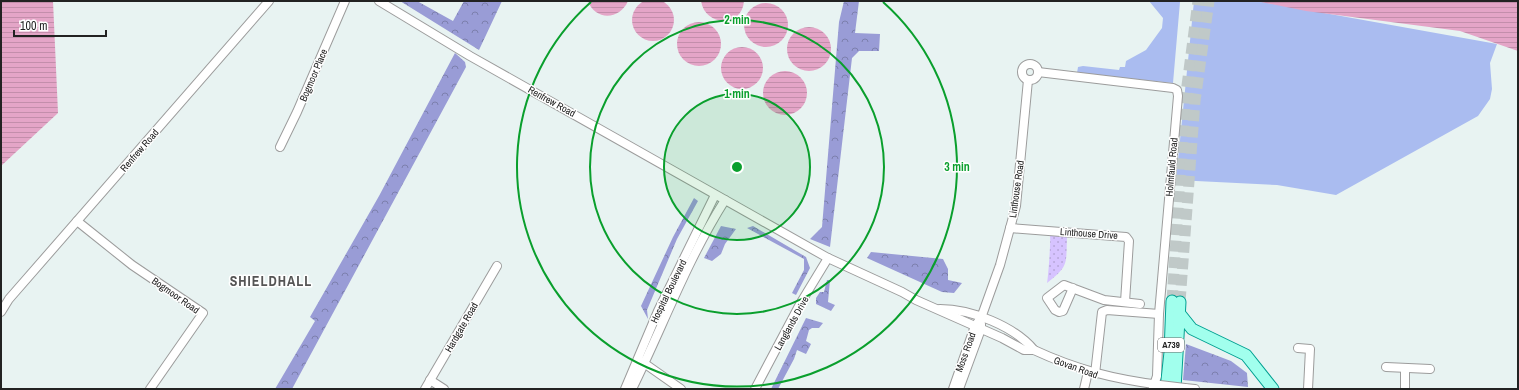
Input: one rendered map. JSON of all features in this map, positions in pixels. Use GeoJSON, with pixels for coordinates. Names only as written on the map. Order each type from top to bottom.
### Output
{"type":"FeatureCollection","features":[{"type":"Feature","properties":{"kind":"main road","name":"A739"},"geometry":{"type":"LineString","coordinates":[[1158,387],[1170,352],[1176,301],[1180,314],[1180,388]]}},
{"type":"Feature","properties":{"kind":"main road"},"geometry":{"type":"LineString","coordinates":[[1180,314],[1192,329],[1246,355],[1273,389]]}},
{"type":"Feature","properties":{"kind":"street","name":"Renfrew Road"},"geometry":{"type":"LineString","coordinates":[[1,306],[9,299],[269,1]]}},
{"type":"Feature","properties":{"kind":"street","name":"Bogmoor Place"},"geometry":{"type":"LineString","coordinates":[[280,147],[297,112],[345,1]]}},
{"type":"Feature","properties":{"kind":"street","name":"Renfrew Road"},"geometry":{"type":"LineString","coordinates":[[379,1],[470,56],[828,258]]}},
{"type":"Feature","properties":{"kind":"street","name":"Linthouse Road"},"geometry":{"type":"LineString","coordinates":[[978,328],[1000,265],[1016,206],[1028,80],[1022,73],[1025,66],[1033,65],[1038,72]]}},
{"type":"Feature","properties":{"kind":"street"},"geometry":{"type":"LineString","coordinates":[[1028,80],[1036,77],[1038,72]]}},
{"type":"Feature","properties":{"kind":"street","name":"Holmfauld Road"},"geometry":{"type":"LineString","coordinates":[[1038,72],[1173,88],[1177,90],[1178,96],[1159,314],[1158,387]]}},
{"type":"Feature","properties":{"kind":"street","name":"Hospital Boulevard"},"geometry":{"type":"LineString","coordinates":[[632,389],[658,311],[715,195]]}},
{"type":"Feature","properties":{"kind":"street","name":"Hospital Boulevard"},"geometry":{"type":"LineString","coordinates":[[625,389],[668,309],[696,251],[725,200]]}},
{"type":"Feature","properties":{"kind":"street","name":"Bogmoor Road"},"geometry":{"type":"LineString","coordinates":[[77,221],[132,265],[203,313],[150,389]]}},
{"type":"Feature","properties":{"kind":"street","name":"Linthouse Drive"},"geometry":{"type":"LineString","coordinates":[[1010,228],[1126,237],[1129,241],[1125,302]]}},
{"type":"Feature","properties":{"kind":"street","name":"Govan Road"},"geometry":{"type":"LineString","coordinates":[[828,258],[1002,338],[1024,350],[1034,350],[1091,373],[1158,387],[1195,389]]}},
{"type":"Feature","properties":{"kind":"street","name":"Langlands Drive"},"geometry":{"type":"LineString","coordinates":[[755,389],[790,323],[828,258]]}},
{"type":"Feature","properties":{"kind":"street","name":"Hardgate Road"},"geometry":{"type":"LineString","coordinates":[[428,386],[497,266]]}},
{"type":"Feature","properties":{"kind":"street"},"geometry":{"type":"LineString","coordinates":[[1073,288],[1104,300],[1140,304]]}},
{"type":"Feature","properties":{"kind":"street","name":"Renfrew Road"},"geometry":{"type":"LineString","coordinates":[[1,312],[9,299]]}},
{"type":"Feature","properties":{"kind":"street"},"geometry":{"type":"LineString","coordinates":[[937,309],[955,309],[981,318],[1025,339],[1034,350]]}},
{"type":"Feature","properties":{"kind":"street"},"geometry":{"type":"LineString","coordinates":[[1084,389],[1096,363],[1102,312],[1107,310],[1159,314]]}},
{"type":"Feature","properties":{"kind":"street"},"geometry":{"type":"LineString","coordinates":[[959,389],[978,328]]}},
{"type":"Feature","properties":{"kind":"street","name":"Moss Road"},"geometry":{"type":"LineString","coordinates":[[953,389],[978,328]]}},
{"type":"Feature","properties":{"kind":"street"},"geometry":{"type":"LineString","coordinates":[[1298,348],[1310,349],[1308,389]]}},
{"type":"Feature","properties":{"kind":"street"},"geometry":{"type":"LineString","coordinates":[[641,361],[682,389]]}},
{"type":"Feature","properties":{"kind":"street"},"geometry":{"type":"LineString","coordinates":[[1386,367],[1430,369]]}},
{"type":"Feature","properties":{"kind":"street"},"geometry":{"type":"LineString","coordinates":[[1404,389],[1405,368]]}},
{"type":"Feature","properties":{"kind":"street"},"geometry":{"type":"LineString","coordinates":[[428,386],[444,389]]}},
{"type":"Feature","properties":{"kind":"shaded area"},"geometry":{"type":"Polygon","coordinates":[[[649,-1],[657,-1],[665,2],[671,8],[674,20],[671,32],[665,38],[657,41],[649,41],[641,38],[635,32],[632,24],[632,16],[635,8],[641,2],[649,-1]]]}},
{"type":"Feature","properties":{"kind":"shaded area"},"geometry":{"type":"Polygon","coordinates":[[[1,1],[53,1],[58,113],[1,166],[1,1]]]}},
{"type":"Feature","properties":{"kind":"shaded area"},"geometry":{"type":"Polygon","coordinates":[[[588,1],[628,1],[619,12],[608,16],[596,12],[591,8],[588,1]]]}},
{"type":"Feature","properties":{"kind":"shaded area"},"geometry":{"type":"Polygon","coordinates":[[[701,1],[744,1],[742,10],[737,16],[731,20],[723,21],[716,20],[709,16],[704,10],[701,1]]]}},
{"type":"Feature","properties":{"kind":"shaded area"},"geometry":{"type":"Polygon","coordinates":[[[1149,1],[1189,1],[1180,2],[1173,83],[1077,73],[1078,67],[1083,66],[1119,70],[1120,67],[1125,67],[1126,61],[1146,50],[1162,28],[1163,18],[1149,1]]]}},
{"type":"Feature","properties":{"kind":"shaded area"},"geometry":{"type":"Polygon","coordinates":[[[1194,1],[1257,1],[1497,44],[1490,63],[1492,89],[1490,99],[1478,116],[1336,195],[1277,185],[1176,180],[1194,1]]]}},
{"type":"Feature","properties":{"kind":"shaded area"},"geometry":{"type":"Polygon","coordinates":[[[1256,1],[1518,1],[1518,51],[1460,31],[1306,11],[1256,1]]]}},
{"type":"Feature","properties":{"kind":"shaded area"},"geometry":{"type":"Polygon","coordinates":[[[766,3],[778,7],[784,13],[788,25],[784,37],[778,43],[766,47],[754,43],[748,37],[744,25],[748,13],[754,7],[766,3]]]}},
{"type":"Feature","properties":{"kind":"shaded area"},"geometry":{"type":"Polygon","coordinates":[[[699,22],[711,26],[717,32],[721,44],[717,56],[711,62],[699,66],[687,62],[681,56],[677,44],[681,32],[687,26],[699,22]]]}},
{"type":"Feature","properties":{"kind":"shaded area"},"geometry":{"type":"Polygon","coordinates":[[[809,27],[821,31],[827,37],[831,49],[827,61],[821,67],[809,71],[797,67],[791,61],[787,49],[791,37],[797,31],[809,27]]]}},
{"type":"Feature","properties":{"kind":"shaded area"},"geometry":{"type":"Polygon","coordinates":[[[738,47],[746,47],[754,50],[760,56],[763,68],[760,80],[754,86],[746,89],[738,89],[730,86],[724,80],[721,72],[721,64],[724,56],[730,50],[738,47]]]}},
{"type":"Feature","properties":{"kind":"shaded area"},"geometry":{"type":"Polygon","coordinates":[[[785,71],[797,75],[803,81],[807,93],[803,105],[797,111],[785,115],[773,111],[767,105],[763,93],[767,81],[773,75],[785,71]]]}},
{"type":"Feature","properties":{"kind":"shaded area"},"geometry":{"type":"Polygon","coordinates":[[[1050,236],[1067,236],[1067,253],[1063,268],[1047,283],[1050,245],[1050,236]]]}},
{"type":"Feature","properties":{"kind":"green space"},"geometry":{"type":"Polygon","coordinates":[[[400,1],[417,1],[453,21],[464,1],[502,1],[479,50],[400,1]]]}},
{"type":"Feature","properties":{"kind":"green space"},"geometry":{"type":"Polygon","coordinates":[[[844,1],[859,1],[855,33],[880,34],[879,51],[859,51],[852,58],[830,247],[810,239],[822,227],[839,22],[844,1]]]}},
{"type":"Feature","properties":{"kind":"green space"},"geometry":{"type":"Polygon","coordinates":[[[455,53],[465,62],[466,67],[292,389],[275,389],[315,321],[310,317],[379,196],[455,53]]]}},
{"type":"Feature","properties":{"kind":"green space"},"geometry":{"type":"Polygon","coordinates":[[[694,198],[698,201],[677,239],[647,310],[648,319],[641,306],[673,237],[694,198]]]}},
{"type":"Feature","properties":{"kind":"green space"},"geometry":{"type":"Polygon","coordinates":[[[721,226],[736,229],[725,244],[721,254],[712,261],[704,258],[721,226]]]}},
{"type":"Feature","properties":{"kind":"green space"},"geometry":{"type":"Polygon","coordinates":[[[753,226],[806,257],[810,268],[796,295],[792,293],[804,270],[804,259],[747,228],[753,226]]]}},
{"type":"Feature","properties":{"kind":"green space"},"geometry":{"type":"Polygon","coordinates":[[[871,252],[943,259],[948,269],[948,280],[962,283],[954,293],[942,292],[867,258],[871,252]]]}},
{"type":"Feature","properties":{"kind":"green space"},"geometry":{"type":"Polygon","coordinates":[[[827,280],[830,280],[828,302],[835,305],[831,311],[816,304],[816,298],[820,292],[824,292],[827,280]]]}},
{"type":"Feature","properties":{"kind":"green space"},"geometry":{"type":"Polygon","coordinates":[[[806,318],[823,323],[819,328],[812,328],[809,330],[806,341],[811,344],[806,354],[797,350],[794,359],[778,389],[771,389],[806,318]]]}},
{"type":"Feature","properties":{"kind":"green space"},"geometry":{"type":"Polygon","coordinates":[[[1186,344],[1231,361],[1247,373],[1248,387],[1183,380],[1186,344]]]}},
{"type":"Feature","properties":{"kind":"tunnel"},"geometry":{"type":"LineString","coordinates":[[1172,301],[1185,101],[1198,1]]}},
{"type":"Feature","properties":{"kind":"tunnel"},"geometry":{"type":"LineString","coordinates":[[1180,302],[1195,101],[1209,1]]}},
{"type":"Feature","properties":{"kind":"district","name":"SHIELDHALL"},"geometry":{"type":"Point","coordinates":[271,281]}}]}
